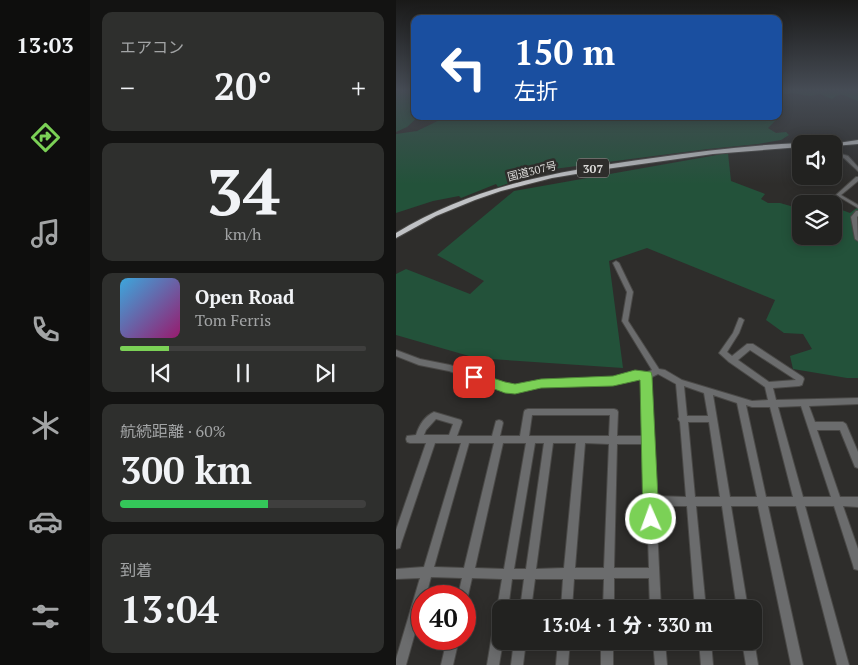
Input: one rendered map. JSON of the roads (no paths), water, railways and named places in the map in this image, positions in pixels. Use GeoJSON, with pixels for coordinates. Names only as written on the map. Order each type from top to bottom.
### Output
{"type":"FeatureCollection","features":[{"type":"Feature","properties":{"kind":"highway"},"geometry":{"type":"LineString","coordinates":[[842,143],[858,142]]}},
{"type":"Feature","properties":{"kind":"highway","name":"国道307号"},"geometry":{"type":"LineString","coordinates":[[396,236],[452,206],[492,191],[551,175],[582,169],[721,151],[792,146]]}},
{"type":"Feature","properties":{"kind":"street"},"geometry":{"type":"LineString","coordinates":[[842,156],[846,157],[858,170]]}},
{"type":"Feature","properties":{"kind":"street"},"geometry":{"type":"LineString","coordinates":[[858,178],[838,195],[858,207]]}},
{"type":"Feature","properties":{"kind":"street"},"geometry":{"type":"LineString","coordinates":[[858,212],[854,217],[858,239]]}},
{"type":"Feature","properties":{"kind":"street"},"geometry":{"type":"LineString","coordinates":[[616,263],[630,292],[625,322],[657,372]]}},
{"type":"Feature","properties":{"kind":"street"},"geometry":{"type":"LineString","coordinates":[[732,360],[750,346],[800,379],[799,383],[768,385],[732,360],[723,353],[736,333],[741,320]]}},
{"type":"Feature","properties":{"kind":"street"},"geometry":{"type":"LineString","coordinates":[[396,353],[419,362],[450,368],[505,388],[515,389],[541,384],[613,381],[635,375],[646,376],[662,372],[680,382],[741,402],[804,404],[858,401]]}},
{"type":"Feature","properties":{"kind":"street"},"geometry":{"type":"LineString","coordinates":[[646,376],[655,600]]}},
{"type":"Feature","properties":{"kind":"street"},"geometry":{"type":"LineString","coordinates":[[680,382],[700,600]]}},
{"type":"Feature","properties":{"kind":"street"},"geometry":{"type":"LineString","coordinates":[[768,385],[844,665]]}},
{"type":"Feature","properties":{"kind":"street"},"geometry":{"type":"LineString","coordinates":[[708,391],[742,600]]}},
{"type":"Feature","properties":{"kind":"street"},"geometry":{"type":"LineString","coordinates":[[741,402],[798,665]]}},
{"type":"Feature","properties":{"kind":"street"},"geometry":{"type":"LineString","coordinates":[[804,404],[813,426],[858,565]]}},
{"type":"Feature","properties":{"kind":"street"},"geometry":{"type":"LineString","coordinates":[[504,600],[528,440],[528,412],[614,412],[608,600]]}},
{"type":"Feature","properties":{"kind":"street"},"geometry":{"type":"LineString","coordinates":[[451,440],[458,422],[434,415],[414,439],[451,440],[648,440]]}},
{"type":"Feature","properties":{"kind":"street"},"geometry":{"type":"LineString","coordinates":[[682,419],[712,419]]}},
{"type":"Feature","properties":{"kind":"street"},"geometry":{"type":"LineString","coordinates":[[466,585],[499,423]]}},
{"type":"Feature","properties":{"kind":"street"},"geometry":{"type":"LineString","coordinates":[[813,426],[843,426],[857,459]]}},
{"type":"Feature","properties":{"kind":"street"},"geometry":{"type":"LineString","coordinates":[[396,544],[432,439]]}},
{"type":"Feature","properties":{"kind":"street"},"geometry":{"type":"LineString","coordinates":[[400,665],[466,440]]}},
{"type":"Feature","properties":{"kind":"street"},"geometry":{"type":"LineString","coordinates":[[526,600],[549,440]]}},
{"type":"Feature","properties":{"kind":"street"},"geometry":{"type":"LineString","coordinates":[[567,600],[581,440]]}},
{"type":"Feature","properties":{"kind":"street"},"geometry":{"type":"LineString","coordinates":[[650,501],[858,502]]}},
{"type":"Feature","properties":{"kind":"street"},"geometry":{"type":"LineString","coordinates":[[396,574],[427,572],[508,574],[653,573]]}},
{"type":"Feature","properties":{"kind":"street"},"geometry":{"type":"LineString","coordinates":[[447,665],[450,650]]}},
{"type":"Feature","properties":{"kind":"street"},"geometry":{"type":"LineString","coordinates":[[493,665],[496,650]]}},
{"type":"Feature","properties":{"kind":"street"},"geometry":{"type":"LineString","coordinates":[[517,665],[519,650]]}},
{"type":"Feature","properties":{"kind":"street"},"geometry":{"type":"LineString","coordinates":[[562,665],[563,650]]}},
{"type":"Feature","properties":{"kind":"street"},"geometry":{"type":"LineString","coordinates":[[607,650],[607,665]]}},
{"type":"Feature","properties":{"kind":"street"},"geometry":{"type":"LineString","coordinates":[[660,650],[661,665]]}},
{"type":"Feature","properties":{"kind":"street"},"geometry":{"type":"LineString","coordinates":[[706,650],[707,665]]}},
{"type":"Feature","properties":{"kind":"street"},"geometry":{"type":"LineString","coordinates":[[750,650],[752,665]]}}]}
